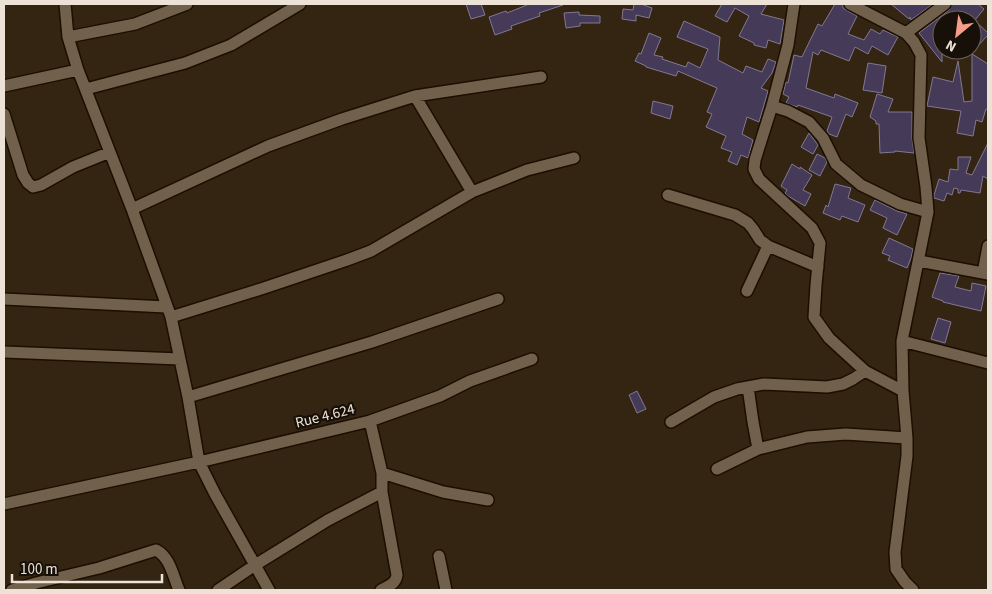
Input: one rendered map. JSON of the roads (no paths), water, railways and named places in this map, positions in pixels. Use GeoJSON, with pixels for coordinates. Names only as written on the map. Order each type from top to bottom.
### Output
{"type":"FeatureCollection","features":[{"type":"Feature","properties":{"kind":"street"},"geometry":{"type":"LineString","coordinates":[[65,4],[68,36],[78,70],[132,209],[169,312],[200,462],[215,494],[269,590]]}},
{"type":"Feature","properties":{"kind":"street"},"geometry":{"type":"LineString","coordinates":[[68,36],[136,24],[187,4]]}},
{"type":"Feature","properties":{"kind":"street"},"geometry":{"type":"LineString","coordinates":[[86,89],[185,63],[231,45],[300,4]]}},
{"type":"Feature","properties":{"kind":"street"},"geometry":{"type":"LineString","coordinates":[[794,4],[788,45],[754,169],[759,179],[812,228],[820,243],[814,317],[829,338],[865,371],[903,391]]}},
{"type":"Feature","properties":{"kind":"street"},"geometry":{"type":"LineString","coordinates":[[850,4],[906,33],[914,42],[921,55],[919,138],[928,212],[902,341],[907,456],[895,552],[896,569],[904,582],[913,590]]}},
{"type":"Feature","properties":{"kind":"street"},"geometry":{"type":"LineString","coordinates":[[906,33],[945,4]]}},
{"type":"Feature","properties":{"kind":"street"},"geometry":{"type":"LineString","coordinates":[[4,86],[78,70]]}},
{"type":"Feature","properties":{"kind":"street"},"geometry":{"type":"LineString","coordinates":[[132,209],[268,146],[342,119],[415,96],[541,76]]}},
{"type":"Feature","properties":{"kind":"street"},"geometry":{"type":"LineString","coordinates":[[415,96],[472,192]]}},
{"type":"Feature","properties":{"kind":"street"},"geometry":{"type":"LineString","coordinates":[[772,106],[788,111],[809,122],[823,138],[836,164],[861,185],[900,204],[928,212]]}},
{"type":"Feature","properties":{"kind":"street"},"geometry":{"type":"LineString","coordinates":[[4,114],[23,174],[28,183],[33,187],[41,185],[73,167],[110,152]]}},
{"type":"Feature","properties":{"kind":"street"},"geometry":{"type":"LineString","coordinates":[[4,299],[169,312],[273,285],[371,251],[472,192],[527,170],[574,158]]}},
{"type":"Feature","properties":{"kind":"street"},"geometry":{"type":"LineString","coordinates":[[668,195],[735,216],[748,223],[760,240],[768,246],[818,267]]}},
{"type":"Feature","properties":{"kind":"street"},"geometry":{"type":"LineString","coordinates":[[747,291],[768,246]]}},
{"type":"Feature","properties":{"kind":"street"},"geometry":{"type":"LineString","coordinates":[[919,261],[986,273],[988,246]]}},
{"type":"Feature","properties":{"kind":"street"},"geometry":{"type":"LineString","coordinates":[[188,397],[372,342],[498,299]]}},
{"type":"Feature","properties":{"kind":"street"},"geometry":{"type":"LineString","coordinates":[[902,341],[988,362]]}},
{"type":"Feature","properties":{"kind":"street"},"geometry":{"type":"LineString","coordinates":[[4,352],[180,359]]}},
{"type":"Feature","properties":{"kind":"street"},"geometry":{"type":"LineString","coordinates":[[370,421],[440,396],[470,381],[532,359]]}},
{"type":"Feature","properties":{"kind":"street"},"geometry":{"type":"LineString","coordinates":[[671,422],[714,397],[737,389],[764,384],[827,387],[843,384],[865,371]]}},
{"type":"Feature","properties":{"kind":"street"},"geometry":{"type":"LineString","coordinates":[[748,387],[758,449]]}},
{"type":"Feature","properties":{"kind":"street","name":"Rue 4.624"},"geometry":{"type":"LineString","coordinates":[[4,504],[200,462],[370,421],[382,473],[382,492],[397,575],[394,583],[381,590]]}},
{"type":"Feature","properties":{"kind":"street"},"geometry":{"type":"LineString","coordinates":[[717,469],[758,449],[807,437],[846,434],[907,438]]}},
{"type":"Feature","properties":{"kind":"street"},"geometry":{"type":"LineString","coordinates":[[382,473],[443,492],[488,500]]}},
{"type":"Feature","properties":{"kind":"street"},"geometry":{"type":"LineString","coordinates":[[218,590],[328,520],[382,492]]}},
{"type":"Feature","properties":{"kind":"street"},"geometry":{"type":"LineString","coordinates":[[12,590],[38,586],[156,550],[162,553],[166,559],[179,590]]}},
{"type":"Feature","properties":{"kind":"street"},"geometry":{"type":"LineString","coordinates":[[439,556],[446,590]]}}]}
